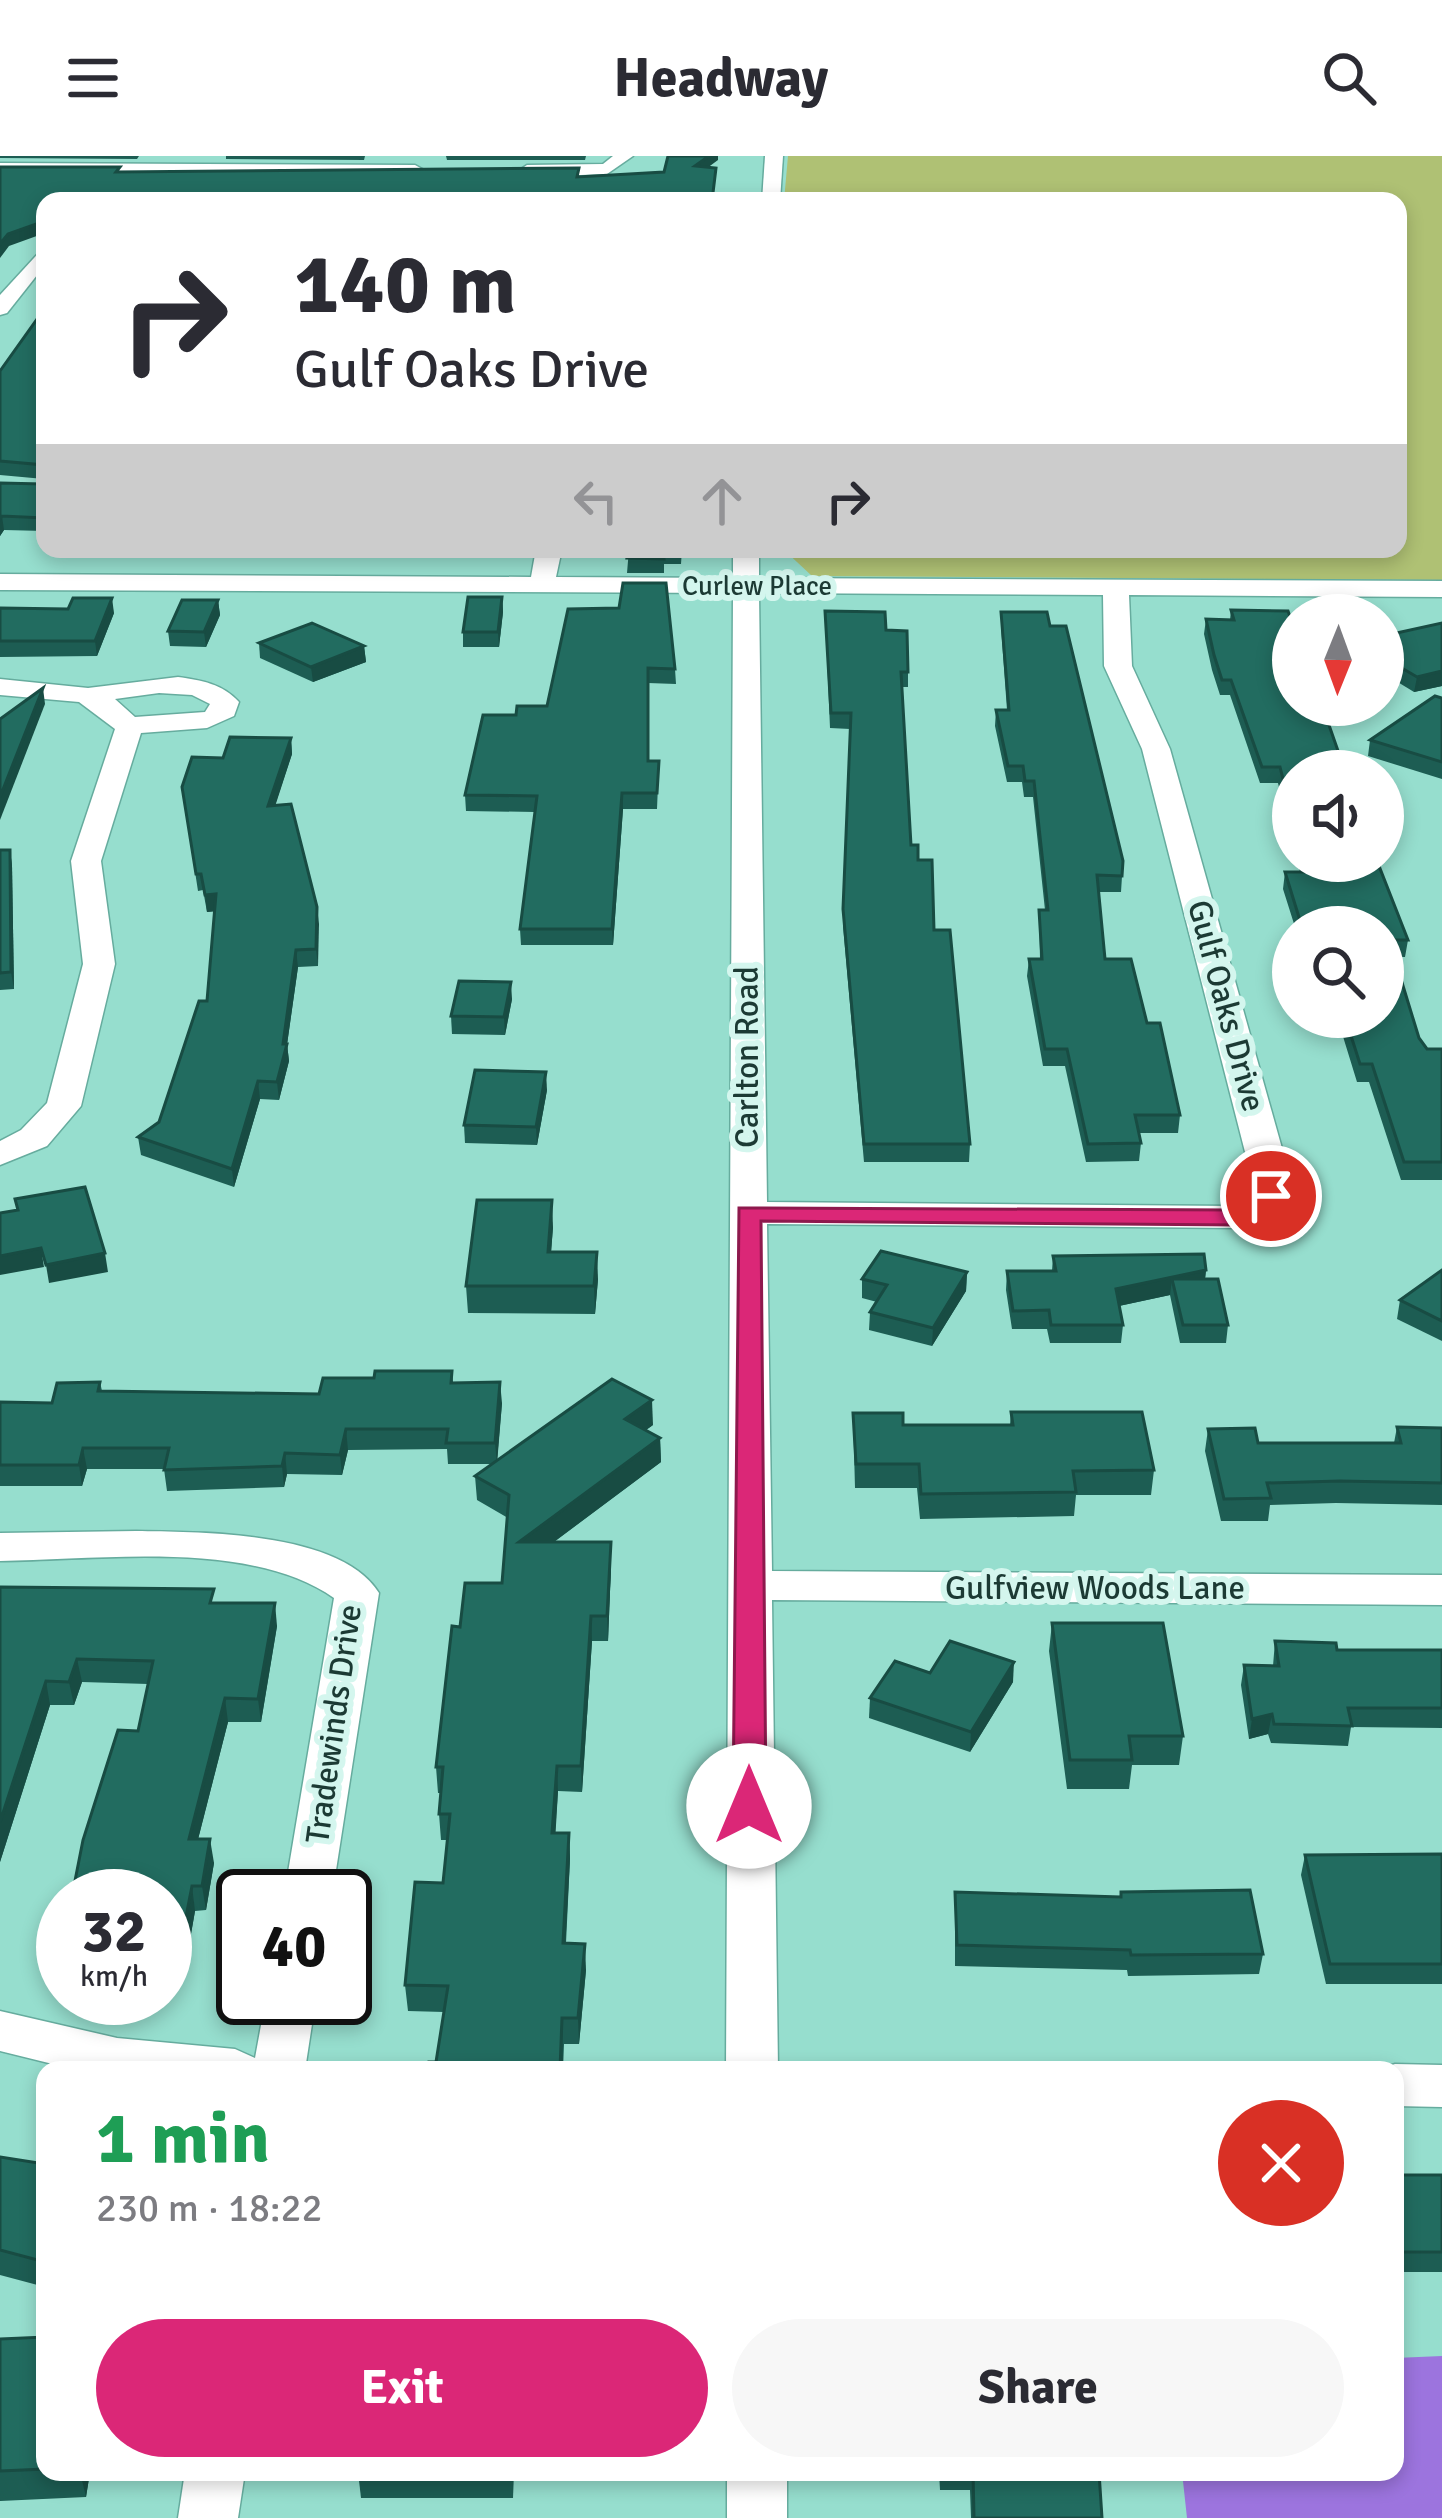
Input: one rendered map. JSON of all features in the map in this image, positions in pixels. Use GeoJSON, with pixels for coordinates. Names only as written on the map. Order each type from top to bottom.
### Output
{"type":"FeatureCollection","features":[{"type":"Feature","properties":{"kind":"street"},"geometry":{"type":"LineString","coordinates":[[772,192],[774,156]]}},
{"type":"Feature","properties":{"kind":"street"},"geometry":{"type":"LineString","coordinates":[[505,170],[598,170],[623,158]]}},
{"type":"Feature","properties":{"kind":"street"},"geometry":{"type":"LineString","coordinates":[[0,168],[171,162],[396,163],[437,170]]}},
{"type":"Feature","properties":{"kind":"street"},"geometry":{"type":"LineString","coordinates":[[0,309],[36,263]]}},
{"type":"Feature","properties":{"kind":"street"},"geometry":{"type":"LineString","coordinates":[[542,585],[547,558]]}},
{"type":"Feature","properties":{"kind":"street","name":"Curlew Place"},"geometry":{"type":"LineString","coordinates":[[0,582],[542,585],[745,567],[1115,588],[1442,589]]}},
{"type":"Feature","properties":{"kind":"street","name":"Carlton Road"},"geometry":{"type":"LineString","coordinates":[[745,567],[752,2061]]}},
{"type":"Feature","properties":{"kind":"street","name":"Gulf Oaks Drive"},"geometry":{"type":"LineString","coordinates":[[748,1213],[1240,1217],[1271,1196],[1274,1184],[1156,749],[1138,722],[1117,661],[1121,613],[1115,588]]}},
{"type":"Feature","properties":{"kind":"street"},"geometry":{"type":"LineString","coordinates":[[0,688],[53,688],[88,696],[122,716],[128,727],[86,861],[99,964],[64,1106],[34,1138],[0,1154]]}},
{"type":"Feature","properties":{"kind":"street"},"geometry":{"type":"LineString","coordinates":[[88,696],[172,688],[217,694],[225,702],[225,711],[208,720],[128,727]]}},
{"type":"Feature","properties":{"kind":"street","name":"Tradewinds Drive"},"geometry":{"type":"LineString","coordinates":[[0,1547],[253,1550],[315,1564],[357,1593],[312,1869]]}},
{"type":"Feature","properties":{"kind":"street","name":"Gulfview Woods Lane"},"geometry":{"type":"LineString","coordinates":[[748,1585],[1442,1590]]}},
{"type":"Feature","properties":{"kind":"street"},"geometry":{"type":"LineString","coordinates":[[280,2061],[286,2025]]}},
{"type":"Feature","properties":{"kind":"street"},"geometry":{"type":"LineString","coordinates":[[0,2031],[138,2061]]}},
{"type":"Feature","properties":{"kind":"street"},"geometry":{"type":"LineString","coordinates":[[1404,2085],[1442,2086]]}},
{"type":"Feature","properties":{"kind":"street"},"geometry":{"type":"LineString","coordinates":[[208,2518],[214,2481]]}},
{"type":"Feature","properties":{"kind":"street"},"geometry":{"type":"LineString","coordinates":[[757,2481],[757,2518]]}},
{"type":"Feature","properties":{"kind":"green space"},"geometry":{"type":"Polygon","coordinates":[[[788,156],[1442,156],[1442,580],[812,576],[793,558],[1407,558],[1407,192],[785,192],[788,156]]]}},
{"type":"Feature","properties":{"kind":"shaded area"},"geometry":{"type":"Polygon","coordinates":[[[1442,2356],[1442,2518],[1187,2518],[1183,2481],[1404,2481],[1404,2358],[1442,2356]]]}},
{"type":"Feature","properties":{"kind":"building"},"geometry":{"type":"Polygon","coordinates":[[[668,156],[709,156],[695,166],[716,168],[713,192],[36,192],[36,224],[8,234],[0,244],[0,167],[120,167],[116,172],[579,168],[577,177],[664,172],[668,156]]]}},
{"type":"Feature","properties":{"kind":"building"},"geometry":{"type":"Polygon","coordinates":[[[36,321],[36,464],[0,461],[0,371],[36,321]]]}},
{"type":"Feature","properties":{"kind":"building"},"geometry":{"type":"Polygon","coordinates":[[[0,483],[36,484],[36,518],[0,519],[0,483]]]}},
{"type":"Feature","properties":{"kind":"building"},"geometry":{"type":"Polygon","coordinates":[[[623,583],[666,583],[675,669],[648,668],[648,761],[659,761],[657,793],[622,793],[612,929],[520,929],[537,796],[465,795],[483,715],[516,715],[517,706],[547,706],[568,609],[619,608],[623,583]]]}},
{"type":"Feature","properties":{"kind":"building"},"geometry":{"type":"Polygon","coordinates":[[[468,597],[502,597],[498,632],[463,632],[468,597]]]}},
{"type":"Feature","properties":{"kind":"building"},"geometry":{"type":"Polygon","coordinates":[[[73,598],[112,598],[95,641],[0,641],[0,608],[68,609],[73,598]]]}},
{"type":"Feature","properties":{"kind":"building"},"geometry":{"type":"Polygon","coordinates":[[[182,600],[218,600],[204,632],[168,631],[182,600]]]}},
{"type":"Feature","properties":{"kind":"building"},"geometry":{"type":"Polygon","coordinates":[[[1231,610],[1272,611],[1272,726],[1329,726],[1338,750],[1272,750],[1272,767],[1262,767],[1231,680],[1222,680],[1206,619],[1234,620],[1231,610]]]}},
{"type":"Feature","properties":{"kind":"building"},"geometry":{"type":"Polygon","coordinates":[[[825,611],[885,612],[886,630],[907,631],[908,672],[901,672],[911,845],[918,845],[918,860],[932,860],[934,930],[950,930],[970,1144],[864,1144],[843,909],[851,713],[831,713],[825,611]]]}},
{"type":"Feature","properties":{"kind":"building"},"geometry":{"type":"Polygon","coordinates":[[[1001,612],[1047,612],[1050,626],[1066,626],[1123,861],[1122,876],[1097,875],[1105,959],[1131,959],[1147,1023],[1160,1023],[1180,1115],[1135,1115],[1141,1143],[1088,1144],[1067,1049],[1045,1049],[1029,959],[1042,959],[1039,910],[1048,910],[1034,781],[1025,781],[1023,766],[1008,766],[996,710],[1009,710],[1001,612]]]}},
{"type":"Feature","properties":{"kind":"building"},"geometry":{"type":"Polygon","coordinates":[[[312,623],[364,646],[311,667],[259,643],[312,623]]]}},
{"type":"Feature","properties":{"kind":"building"},"geometry":{"type":"Polygon","coordinates":[[[1442,623],[1442,671],[1417,677],[1404,669],[1404,631],[1442,623]]]}},
{"type":"Feature","properties":{"kind":"building"},"geometry":{"type":"Polygon","coordinates":[[[43,688],[0,797],[0,719],[43,688]]]}},
{"type":"Feature","properties":{"kind":"building"},"geometry":{"type":"Polygon","coordinates":[[[1435,696],[1442,698],[1442,762],[1370,740],[1391,726],[1404,726],[1404,717],[1435,696]]]}},
{"type":"Feature","properties":{"kind":"building"},"geometry":{"type":"Polygon","coordinates":[[[230,737],[291,738],[268,806],[291,804],[317,907],[316,949],[296,950],[283,1044],[287,1044],[277,1082],[258,1081],[232,1169],[138,1137],[159,1122],[199,1001],[207,1001],[216,894],[205,895],[201,874],[196,874],[182,787],[192,757],[223,758],[230,737]]]}},
{"type":"Feature","properties":{"kind":"building"},"geometry":{"type":"Polygon","coordinates":[[[0,850],[10,850],[11,972],[0,973],[0,850]]]}},
{"type":"Feature","properties":{"kind":"building"},"geometry":{"type":"Polygon","coordinates":[[[1288,882],[1385,882],[1395,906],[1296,906],[1288,882]]]}},
{"type":"Feature","properties":{"kind":"building"},"geometry":{"type":"Polygon","coordinates":[[[459,981],[511,982],[504,1017],[451,1016],[459,981]]]}},
{"type":"Feature","properties":{"kind":"building"},"geometry":{"type":"Polygon","coordinates":[[[1404,989],[1419,1038],[1427,1049],[1442,1049],[1442,1162],[1404,1162],[1372,1064],[1360,1064],[1352,1038],[1404,1038],[1404,989]]]}},
{"type":"Feature","properties":{"kind":"building"},"geometry":{"type":"Polygon","coordinates":[[[475,1070],[546,1072],[536,1127],[464,1125],[475,1070]]]}},
{"type":"Feature","properties":{"kind":"building"},"geometry":{"type":"Polygon","coordinates":[[[85,1187],[105,1253],[46,1265],[41,1248],[0,1256],[0,1213],[18,1210],[15,1199],[85,1187]]]}},
{"type":"Feature","properties":{"kind":"building"},"geometry":{"type":"Polygon","coordinates":[[[477,1200],[552,1200],[548,1252],[597,1252],[594,1286],[466,1286],[477,1200]]]}},
{"type":"Feature","properties":{"kind":"building"},"geometry":{"type":"Polygon","coordinates":[[[881,1251],[967,1272],[933,1328],[870,1312],[887,1285],[862,1279],[881,1251]]]}},
{"type":"Feature","properties":{"kind":"building"},"geometry":{"type":"Polygon","coordinates":[[[1204,1254],[1206,1270],[1116,1289],[1123,1325],[1051,1325],[1049,1310],[1013,1311],[1007,1271],[1056,1271],[1053,1256],[1204,1254]]]}},
{"type":"Feature","properties":{"kind":"building"},"geometry":{"type":"Polygon","coordinates":[[[1442,1270],[1442,1321],[1400,1300],[1442,1270]]]}},
{"type":"Feature","properties":{"kind":"building"},"geometry":{"type":"Polygon","coordinates":[[[1172,1279],[1218,1279],[1228,1325],[1183,1325],[1172,1279]]]}},
{"type":"Feature","properties":{"kind":"building"},"geometry":{"type":"Polygon","coordinates":[[[375,1371],[452,1371],[451,1383],[500,1382],[495,1443],[446,1443],[448,1429],[346,1429],[340,1455],[285,1453],[282,1466],[164,1470],[169,1448],[83,1448],[79,1465],[0,1465],[0,1402],[52,1403],[57,1383],[100,1382],[98,1391],[319,1394],[323,1378],[374,1378],[375,1371]]]}},
{"type":"Feature","properties":{"kind":"building"},"geometry":{"type":"Polygon","coordinates":[[[612,1379],[652,1400],[625,1419],[660,1438],[519,1542],[611,1542],[607,1616],[591,1616],[581,1766],[557,1766],[552,1833],[569,1833],[563,1943],[585,1944],[578,2018],[562,2018],[560,2061],[436,2061],[448,1986],[405,1985],[415,1882],[443,1883],[450,1814],[439,1814],[443,1767],[436,1767],[452,1626],[460,1627],[465,1583],[502,1583],[509,1495],[475,1476],[612,1379]]]}},
{"type":"Feature","properties":{"kind":"building"},"geometry":{"type":"Polygon","coordinates":[[[1011,1412],[1142,1412],[1154,1470],[1073,1471],[1076,1492],[921,1494],[919,1464],[856,1464],[853,1413],[903,1413],[903,1425],[1013,1425],[1011,1412]]]}},
{"type":"Feature","properties":{"kind":"building"},"geometry":{"type":"Polygon","coordinates":[[[1397,1427],[1442,1428],[1442,1483],[1267,1483],[1271,1498],[1224,1499],[1208,1429],[1255,1428],[1258,1443],[1401,1443],[1397,1427]]]}},
{"type":"Feature","properties":{"kind":"building"},"geometry":{"type":"Polygon","coordinates":[[[0,1587],[214,1589],[210,1603],[275,1603],[258,1699],[225,1698],[189,1839],[210,1839],[202,1886],[192,1886],[192,1869],[77,1869],[118,1730],[138,1731],[153,1661],[77,1659],[69,1682],[46,1681],[0,1822],[0,1587]]]}},
{"type":"Feature","properties":{"kind":"building"},"geometry":{"type":"Polygon","coordinates":[[[1052,1623],[1163,1623],[1183,1736],[1129,1736],[1132,1760],[1070,1760],[1052,1623]]]}},
{"type":"Feature","properties":{"kind":"building"},"geometry":{"type":"Polygon","coordinates":[[[950,1641],[1014,1662],[971,1732],[870,1698],[895,1661],[930,1673],[950,1641]]]}},
{"type":"Feature","properties":{"kind":"building"},"geometry":{"type":"Polygon","coordinates":[[[1275,1641],[1336,1643],[1337,1650],[1442,1650],[1442,1708],[1348,1708],[1352,1726],[1274,1724],[1272,1714],[1252,1719],[1244,1665],[1279,1666],[1275,1641]]]}},
{"type":"Feature","properties":{"kind":"building"},"geometry":{"type":"Polygon","coordinates":[[[1442,1854],[1442,1964],[1330,1964],[1305,1855],[1442,1854]]]}},
{"type":"Feature","properties":{"kind":"building"},"geometry":{"type":"Polygon","coordinates":[[[1250,1890],[1263,1954],[1131,1955],[1130,1950],[957,1945],[955,1892],[1121,1897],[1121,1892],[1250,1890]]]}},
{"type":"Feature","properties":{"kind":"building"},"geometry":{"type":"Polygon","coordinates":[[[0,2157],[36,2163],[36,2260],[0,2250],[0,2157]]]}},
{"type":"Feature","properties":{"kind":"building"},"geometry":{"type":"Polygon","coordinates":[[[1404,2175],[1442,2175],[1442,2252],[1404,2252],[1404,2175]]]}},
{"type":"Feature","properties":{"kind":"building"},"geometry":{"type":"Polygon","coordinates":[[[36,2337],[36,2469],[0,2471],[0,2339],[36,2337]]]}},
{"type":"Feature","properties":{"kind":"building"},"geometry":{"type":"Polygon","coordinates":[[[973,2481],[1100,2481],[1102,2518],[974,2518],[973,2481]]]}},
{"type":"Feature","properties":{"kind":"route"},"geometry":{"type":"LineString","coordinates":[[749,1806],[748,1213],[1240,1217],[1271,1196]]}}]}
